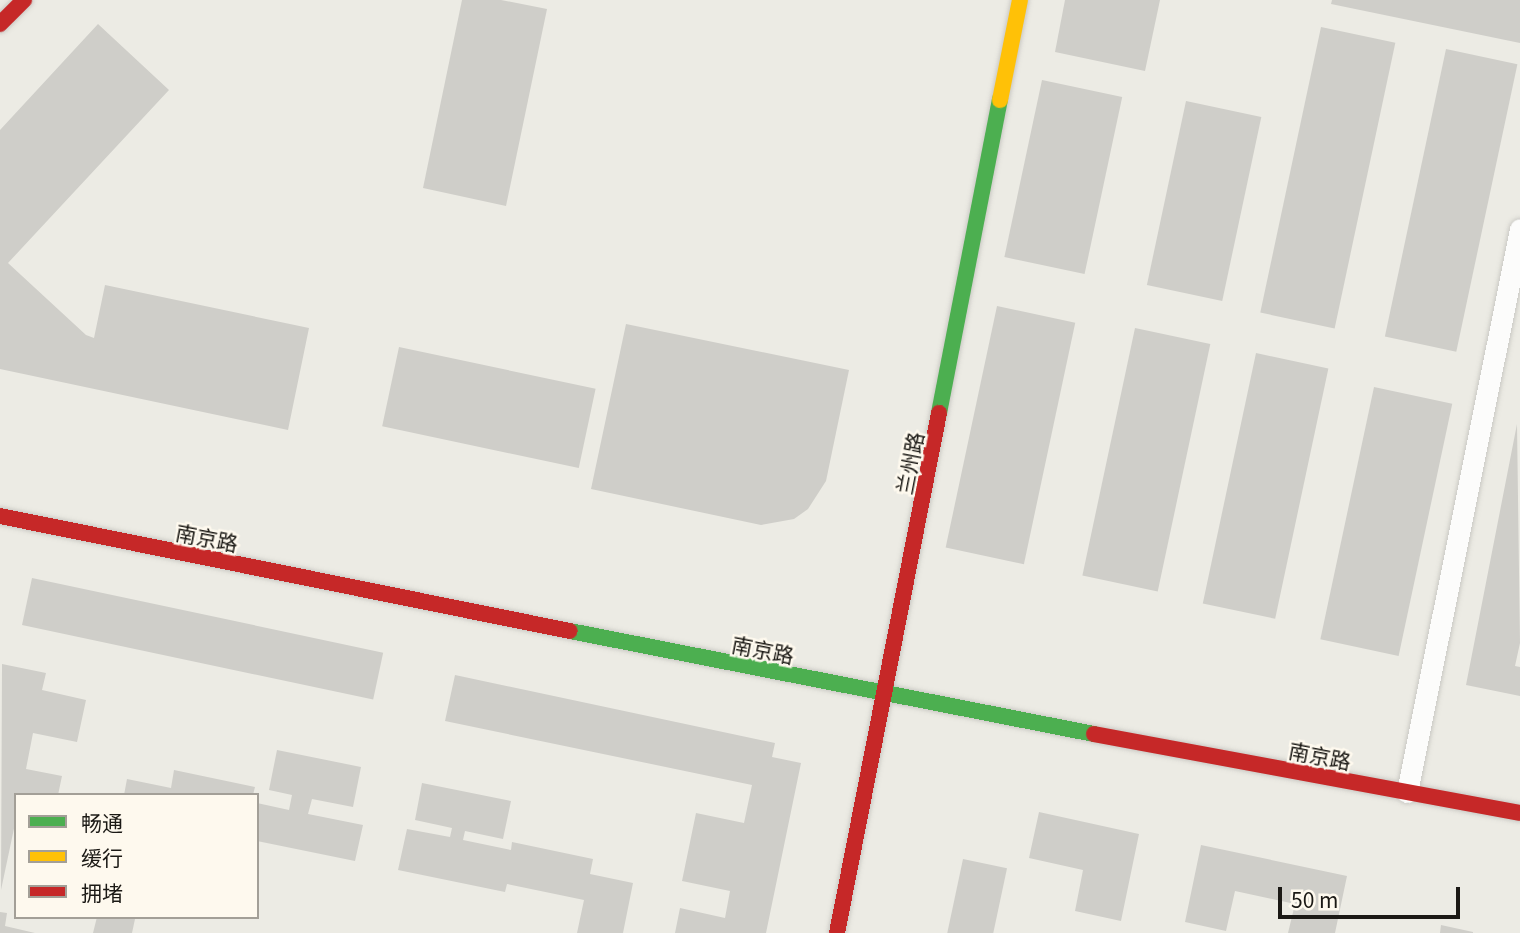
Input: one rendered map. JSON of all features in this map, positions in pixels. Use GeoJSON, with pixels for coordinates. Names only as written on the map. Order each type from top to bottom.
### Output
{"type":"FeatureCollection","features":[{"type":"Feature","properties":{"kind":"street"},"geometry":{"type":"LineString","coordinates":[[0,24],[24,0]]}},
{"type":"Feature","properties":{"kind":"street","name":"兰州路"},"geometry":{"type":"LineString","coordinates":[[837,933],[1020,0]]}},
{"type":"Feature","properties":{"kind":"street"},"geometry":{"type":"LineString","coordinates":[[1407,792],[1520,229]]}},
{"type":"Feature","properties":{"kind":"street","name":"南京路"},"geometry":{"type":"LineString","coordinates":[[0,516],[885,695],[1520,813]]}},
{"type":"Feature","properties":{"kind":"building"},"geometry":{"type":"Polygon","coordinates":[[[462,0],[501,0],[547,9],[506,206],[423,188],[462,0]]]}},
{"type":"Feature","properties":{"kind":"building"},"geometry":{"type":"Polygon","coordinates":[[[1065,0],[1160,0],[1145,71],[1055,52],[1065,0]]]}},
{"type":"Feature","properties":{"kind":"building"},"geometry":{"type":"Polygon","coordinates":[[[1332,0],[1520,0],[1520,43],[1331,4],[1332,0]]]}},
{"type":"Feature","properties":{"kind":"building"},"geometry":{"type":"Polygon","coordinates":[[[98,24],[169,90],[8,263],[86,335],[94,338],[105,285],[309,328],[288,430],[0,369],[0,130],[98,24]]]}},
{"type":"Feature","properties":{"kind":"building"},"geometry":{"type":"Polygon","coordinates":[[[1321,27],[1395,43],[1335,328],[1260,313],[1321,27]]]}},
{"type":"Feature","properties":{"kind":"building"},"geometry":{"type":"Polygon","coordinates":[[[1446,49],[1517,64],[1456,352],[1385,337],[1446,49]]]}},
{"type":"Feature","properties":{"kind":"building"},"geometry":{"type":"Polygon","coordinates":[[[1042,80],[1122,97],[1085,274],[1004,257],[1042,80]]]}},
{"type":"Feature","properties":{"kind":"building"},"geometry":{"type":"Polygon","coordinates":[[[1186,101],[1261,117],[1222,301],[1147,285],[1186,101]]]}},
{"type":"Feature","properties":{"kind":"building"},"geometry":{"type":"Polygon","coordinates":[[[997,306],[1075,323],[1024,564],[946,548],[997,306]]]}},
{"type":"Feature","properties":{"kind":"building"},"geometry":{"type":"Polygon","coordinates":[[[626,324],[849,370],[826,481],[808,509],[794,519],[761,525],[591,489],[626,324]]]}},
{"type":"Feature","properties":{"kind":"building"},"geometry":{"type":"Polygon","coordinates":[[[1135,328],[1210,344],[1158,591],[1082,575],[1135,328]]]}},
{"type":"Feature","properties":{"kind":"building"},"geometry":{"type":"Polygon","coordinates":[[[399,347],[596,389],[579,468],[382,426],[399,347]]]}},
{"type":"Feature","properties":{"kind":"building"},"geometry":{"type":"Polygon","coordinates":[[[1256,353],[1328,368],[1275,619],[1203,603],[1256,353]]]}},
{"type":"Feature","properties":{"kind":"building"},"geometry":{"type":"Polygon","coordinates":[[[1374,387],[1452,404],[1399,656],[1320,639],[1374,387]]]}},
{"type":"Feature","properties":{"kind":"building"},"geometry":{"type":"Polygon","coordinates":[[[1517,424],[1520,643],[1515,666],[1520,667],[1520,696],[1466,685],[1517,424]]]}},
{"type":"Feature","properties":{"kind":"building"},"geometry":{"type":"Polygon","coordinates":[[[32,578],[383,653],[373,700],[22,625],[32,578]]]}},
{"type":"Feature","properties":{"kind":"building"},"geometry":{"type":"Polygon","coordinates":[[[2,664],[46,673],[42,690],[86,700],[77,742],[33,733],[26,769],[62,776],[58,793],[14,793],[14,828],[1,890],[2,664]]]}},
{"type":"Feature","properties":{"kind":"building"},"geometry":{"type":"Polygon","coordinates":[[[455,675],[775,743],[772,757],[801,763],[766,933],[675,933],[680,908],[725,918],[730,891],[682,881],[696,813],[744,823],[752,785],[445,721],[455,675]]]}},
{"type":"Feature","properties":{"kind":"building"},"geometry":{"type":"Polygon","coordinates":[[[277,750],[361,767],[353,807],[312,799],[308,814],[363,825],[355,861],[259,841],[259,803],[289,810],[292,795],[269,790],[277,750]]]}},
{"type":"Feature","properties":{"kind":"building"},"geometry":{"type":"Polygon","coordinates":[[[174,770],[255,787],[254,793],[124,793],[127,779],[171,788],[174,770]]]}},
{"type":"Feature","properties":{"kind":"building"},"geometry":{"type":"Polygon","coordinates":[[[422,783],[511,801],[503,839],[465,831],[463,840],[511,850],[512,842],[593,859],[590,874],[633,883],[623,933],[577,933],[584,900],[507,884],[505,892],[398,870],[407,829],[450,837],[452,828],[415,820],[422,783]]]}},
{"type":"Feature","properties":{"kind":"building"},"geometry":{"type":"Polygon","coordinates":[[[1039,812],[1139,834],[1121,921],[1075,911],[1083,870],[1029,858],[1039,812]]]}},
{"type":"Feature","properties":{"kind":"building"},"geometry":{"type":"Polygon","coordinates":[[[1201,845],[1347,876],[1335,933],[1288,933],[1295,904],[1235,891],[1226,931],[1185,922],[1201,845]]]}},
{"type":"Feature","properties":{"kind":"building"},"geometry":{"type":"Polygon","coordinates":[[[963,859],[1007,868],[993,933],[947,933],[963,859]]]}},
{"type":"Feature","properties":{"kind":"building"},"geometry":{"type":"Polygon","coordinates":[[[0,912],[7,913],[5,926],[35,933],[0,933],[0,912]]]}},
{"type":"Feature","properties":{"kind":"building"},"geometry":{"type":"Polygon","coordinates":[[[96,919],[135,919],[132,933],[93,933],[96,919]]]}},
{"type":"Feature","properties":{"kind":"building"},"geometry":{"type":"Polygon","coordinates":[[[1441,925],[1473,932],[1473,933],[1440,933],[1441,925]]]}},
{"type":"Feature","properties":{"kind":"traffic: fast"},"geometry":{"type":"LineString","coordinates":[[939,413],[1000,100]]}},
{"type":"Feature","properties":{"kind":"traffic: fast"},"geometry":{"type":"LineString","coordinates":[[570,631],[1094,734]]}},
{"type":"Feature","properties":{"kind":"traffic: slow"},"geometry":{"type":"LineString","coordinates":[[1000,100],[1020,0]]}},
{"type":"Feature","properties":{"kind":"traffic: jam"},"geometry":{"type":"LineString","coordinates":[[0,24],[24,0]]}},
{"type":"Feature","properties":{"kind":"traffic: jam"},"geometry":{"type":"LineString","coordinates":[[837,933],[939,413]]}},
{"type":"Feature","properties":{"kind":"traffic: jam"},"geometry":{"type":"LineString","coordinates":[[0,516],[570,631]]}},
{"type":"Feature","properties":{"kind":"traffic: jam"},"geometry":{"type":"LineString","coordinates":[[1094,734],[1520,813]]}}]}
